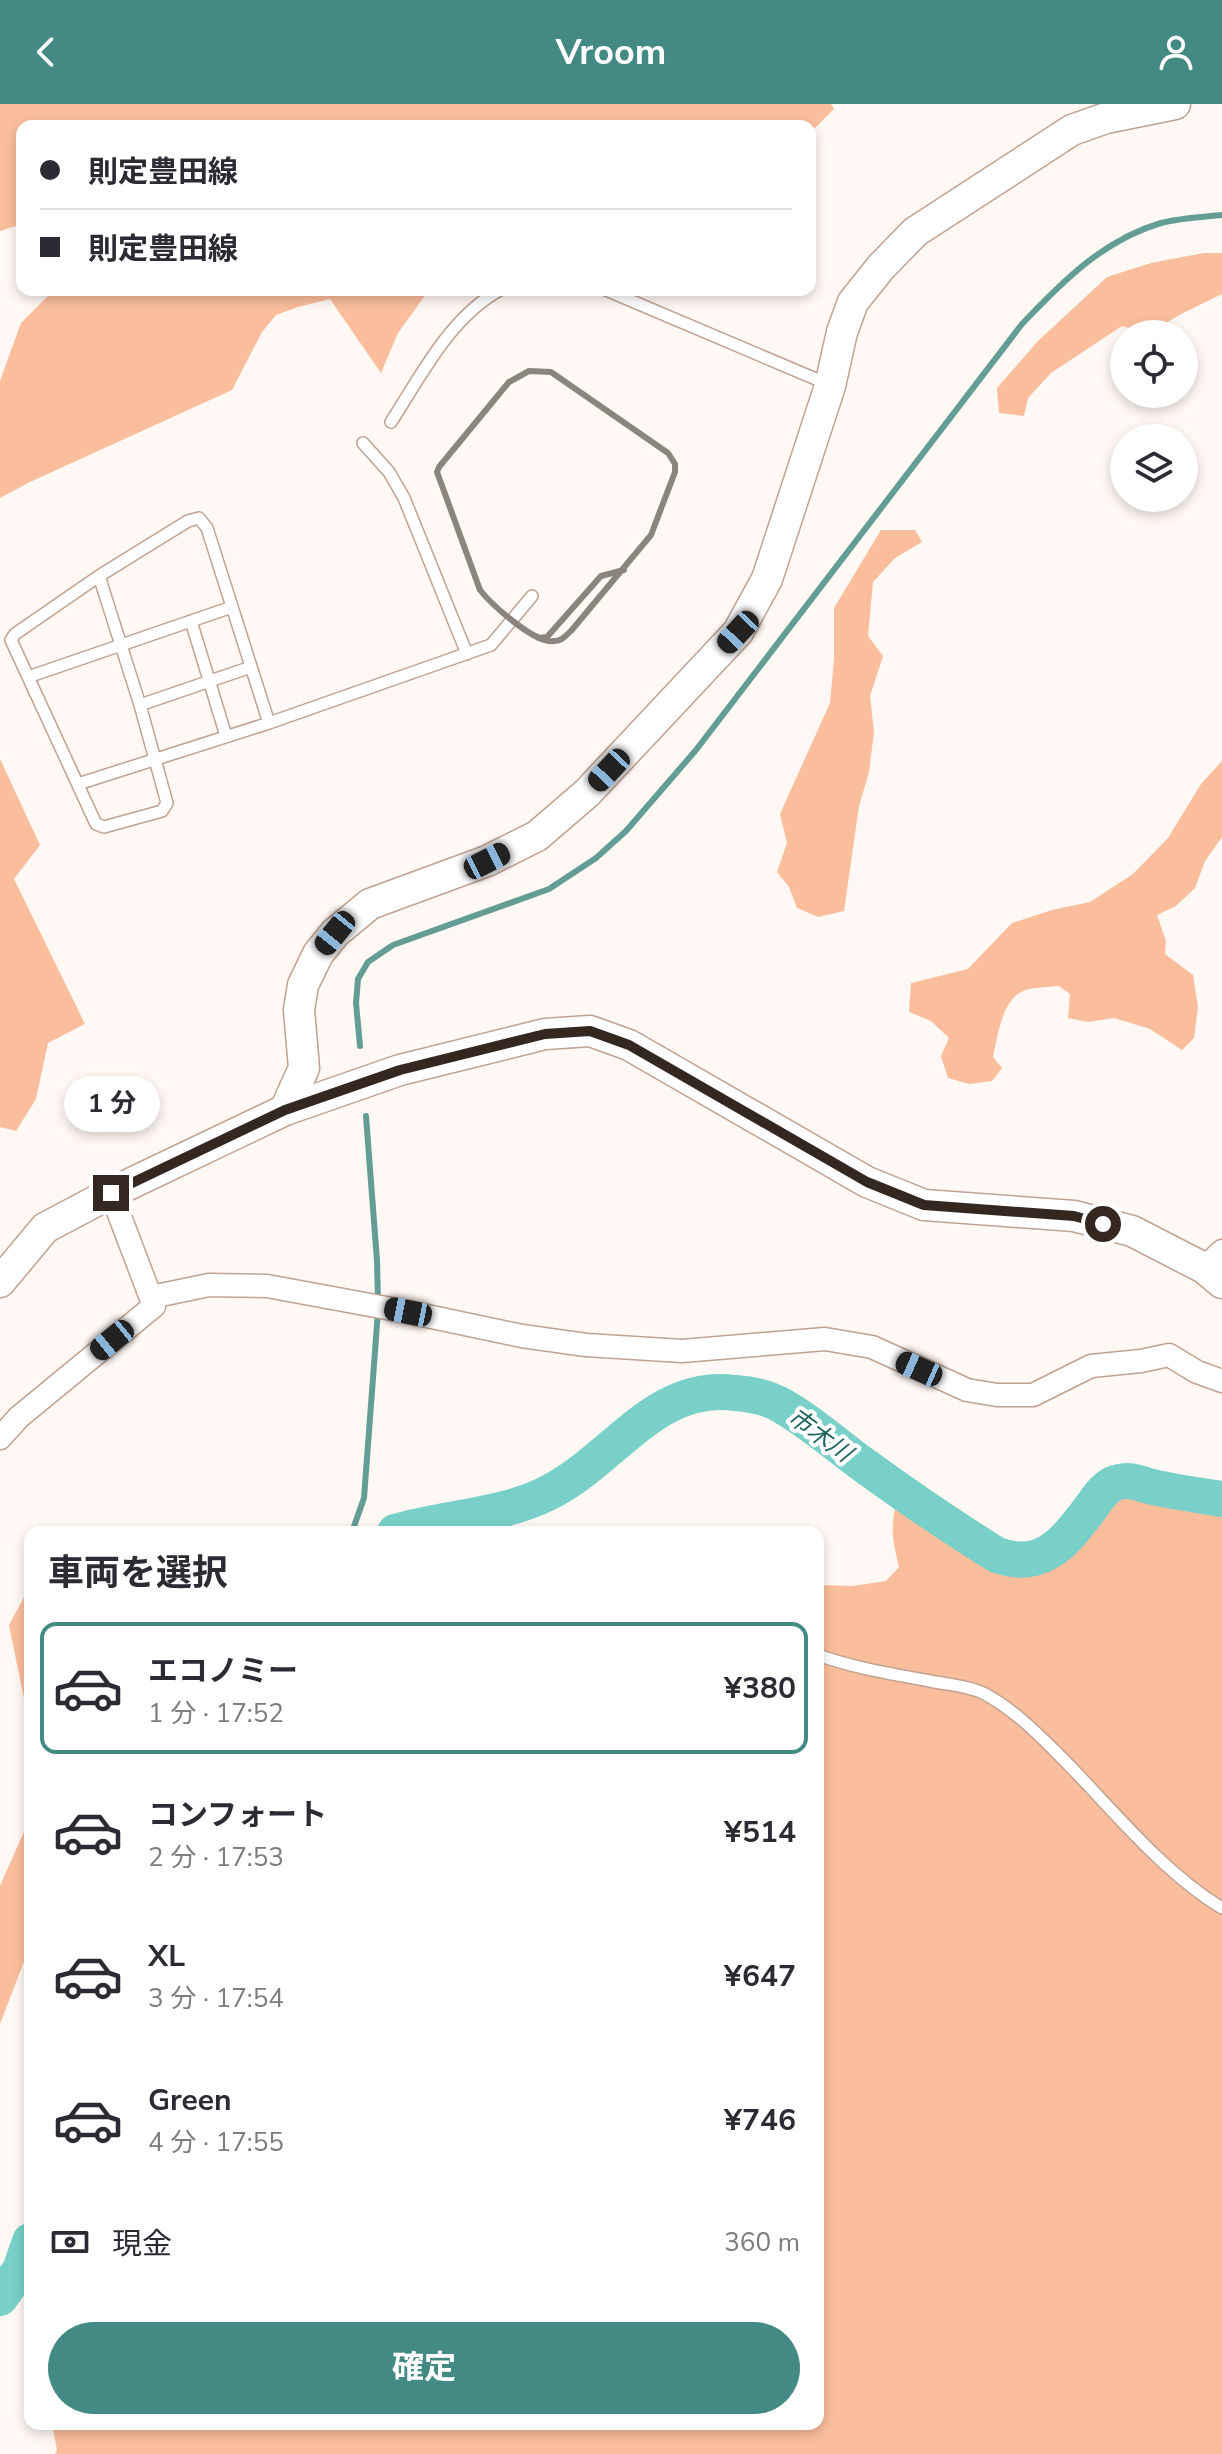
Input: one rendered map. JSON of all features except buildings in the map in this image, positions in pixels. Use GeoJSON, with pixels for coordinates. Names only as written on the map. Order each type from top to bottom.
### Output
{"type":"FeatureCollection","features":[{"type":"Feature","properties":{"kind":"street"},"geometry":{"type":"LineString","coordinates":[[285,1110],[304,1068],[299,1010],[303,985],[318,954],[335,933],[370,904],[487,861],[537,836],[587,793],[738,632],[767,579],[830,386],[842,332],[853,302],[881,267],[915,232],[1072,130],[1106,118],[1175,104]]}},
{"type":"Feature","properties":{"kind":"street"},"geometry":{"type":"LineString","coordinates":[[0,1282],[45,1228],[285,1110],[400,1070],[545,1034],[590,1031],[629,1045],[867,1182],[924,1205],[1074,1216],[1132,1231],[1216,1267]]}},
{"type":"Feature","properties":{"kind":"street"},"geometry":{"type":"LineString","coordinates":[[0,1438],[19,1417],[154,1306],[111,1193]]}},
{"type":"Feature","properties":{"kind":"street"},"geometry":{"type":"LineString","coordinates":[[151,1297],[209,1285],[267,1286],[522,1336],[586,1345],[682,1351],[825,1339],[872,1347],[967,1390],[997,1395],[1033,1395],[1091,1366],[1169,1355],[1197,1372],[1222,1381]]}},
{"type":"Feature","properties":{"kind":"lane"},"geometry":{"type":"LineString","coordinates":[[391,422],[452,331],[477,305],[491,296]]}},
{"type":"Feature","properties":{"kind":"lane"},"geometry":{"type":"LineString","coordinates":[[620,296],[830,386]]}},
{"type":"Feature","properties":{"kind":"lane"},"geometry":{"type":"LineString","coordinates":[[363,443],[389,472],[404,498],[467,654]]}},
{"type":"Feature","properties":{"kind":"lane"},"geometry":{"type":"LineString","coordinates":[[99,576],[157,761],[167,803],[162,811],[104,827],[96,824],[11,640],[15,634],[99,576],[188,521],[199,518],[207,528],[269,723]]}},
{"type":"Feature","properties":{"kind":"lane"},"geometry":{"type":"LineString","coordinates":[[78,784],[157,761],[491,645],[532,596]]}},
{"type":"Feature","properties":{"kind":"lane"},"geometry":{"type":"LineString","coordinates":[[28,677],[232,607]]}},
{"type":"Feature","properties":{"kind":"lane"},"geometry":{"type":"LineString","coordinates":[[191,621],[226,736]]}},
{"type":"Feature","properties":{"kind":"lane"},"geometry":{"type":"LineString","coordinates":[[140,705],[251,667]]}},
{"type":"Feature","properties":{"kind":"lane"},"geometry":{"type":"LineString","coordinates":[[824,1657],[934,1682],[958,1684],[983,1693],[1032,1729],[1183,1881],[1222,1908]]}},
{"type":"Feature","properties":{"kind":"shaded area"},"geometry":{"type":"Polygon","coordinates":[[[0,104],[831,104],[834,109],[816,127],[816,120],[16,120],[16,226],[0,231],[0,104]]]}},
{"type":"Feature","properties":{"kind":"shaded area"},"geometry":{"type":"Polygon","coordinates":[[[1204,253],[1222,253],[1222,294],[1171,320],[1110,320],[1110,334],[1051,373],[1028,398],[1024,416],[999,413],[997,388],[1038,341],[1107,277],[1151,263],[1204,253]]]}},
{"type":"Feature","properties":{"kind":"shaded area"},"geometry":{"type":"Polygon","coordinates":[[[48,296],[425,296],[398,333],[381,373],[330,299],[298,307],[276,315],[262,332],[232,390],[0,498],[0,381],[21,323],[48,296]]]}},
{"type":"Feature","properties":{"kind":"shaded area"},"geometry":{"type":"Polygon","coordinates":[[[881,530],[915,530],[922,542],[895,558],[873,582],[868,636],[883,656],[870,696],[874,732],[869,772],[859,806],[844,911],[818,917],[797,908],[789,887],[777,872],[787,843],[780,814],[830,703],[834,608],[881,530]]]}},
{"type":"Feature","properties":{"kind":"shaded area"},"geometry":{"type":"Polygon","coordinates":[[[0,759],[40,845],[14,879],[85,1024],[48,1043],[36,1099],[16,1131],[0,1127],[0,759]]]}},
{"type":"Feature","properties":{"kind":"shaded area"},"geometry":{"type":"Polygon","coordinates":[[[1222,761],[1222,837],[1205,861],[1195,888],[1176,906],[1157,915],[1166,941],[1165,954],[1193,975],[1198,1007],[1194,1038],[1182,1050],[1150,1029],[1114,1018],[1088,1022],[1068,1018],[1070,994],[1059,986],[1034,988],[1018,994],[1006,1008],[993,1057],[1002,1068],[992,1081],[969,1084],[948,1078],[941,1056],[949,1038],[931,1021],[909,1012],[911,983],[968,969],[1012,923],[1090,902],[1133,874],[1168,838],[1201,784],[1222,761]]]}},
{"type":"Feature","properties":{"kind":"shaded area"},"geometry":{"type":"Polygon","coordinates":[[[1121,1486],[1130,1498],[1222,1515],[1222,2454],[55,2454],[53,2430],[824,2430],[824,1585],[852,1586],[886,1581],[899,1567],[893,1531],[895,1509],[907,1507],[1003,1563],[1027,1565],[1045,1561],[1059,1551],[1105,1495],[1121,1486]]]}},
{"type":"Feature","properties":{"kind":"shaded area"},"geometry":{"type":"Polygon","coordinates":[[[24,1597],[24,1699],[9,1625],[24,1597]]]}},
{"type":"Feature","properties":{"kind":"shaded area"},"geometry":{"type":"Polygon","coordinates":[[[24,1832],[24,1962],[0,2024],[0,1886],[24,1832]]]}},
{"type":"Feature","properties":{"kind":"waterway"},"geometry":{"type":"LineString","coordinates":[[360,1046],[356,1003],[358,979],[368,962],[393,945],[549,889],[596,858],[626,831],[696,750],[1022,324],[1052,293],[1102,251],[1140,230],[1168,221],[1222,215]]}},
{"type":"Feature","properties":{"kind":"waterway"},"geometry":{"type":"LineString","coordinates":[[366,1116],[378,1300]]}},
{"type":"Feature","properties":{"kind":"waterway"},"geometry":{"type":"LineString","coordinates":[[354,1526],[364,1498],[378,1311]]}},
{"type":"Feature","properties":{"kind":"waterway","name":"市木川"},"geometry":{"type":"LineString","coordinates":[[419,1526],[492,1512],[548,1493],[571,1479],[658,1411],[681,1399],[707,1393],[746,1394],[777,1403],[945,1522],[997,1555],[1014,1559],[1041,1556],[1052,1550],[1073,1530],[1104,1491],[1115,1483],[1130,1481],[1222,1499]]}},
{"type":"Feature","properties":{"kind":"waterway","name":"市木川"},"geometry":{"type":"LineString","coordinates":[[0,2298],[20,2270],[24,2258]]}},
{"type":"Feature","properties":{"kind":"railway"},"geometry":{"type":"LineString","coordinates":[[529,371],[551,372],[668,453],[675,464],[675,472],[651,535],[571,631],[557,641],[546,640],[525,630],[480,590],[437,472],[509,382],[529,371]]}},
{"type":"Feature","properties":{"kind":"railway"},"geometry":{"type":"LineString","coordinates":[[538,638],[547,637],[601,576],[624,570]]}},
{"type":"Feature","properties":{"kind":"route"},"geometry":{"type":"LineString","coordinates":[[111,1193],[285,1110],[400,1070],[545,1034],[590,1031],[629,1045],[867,1182],[924,1205],[1074,1216],[1103,1224]]}}]}
